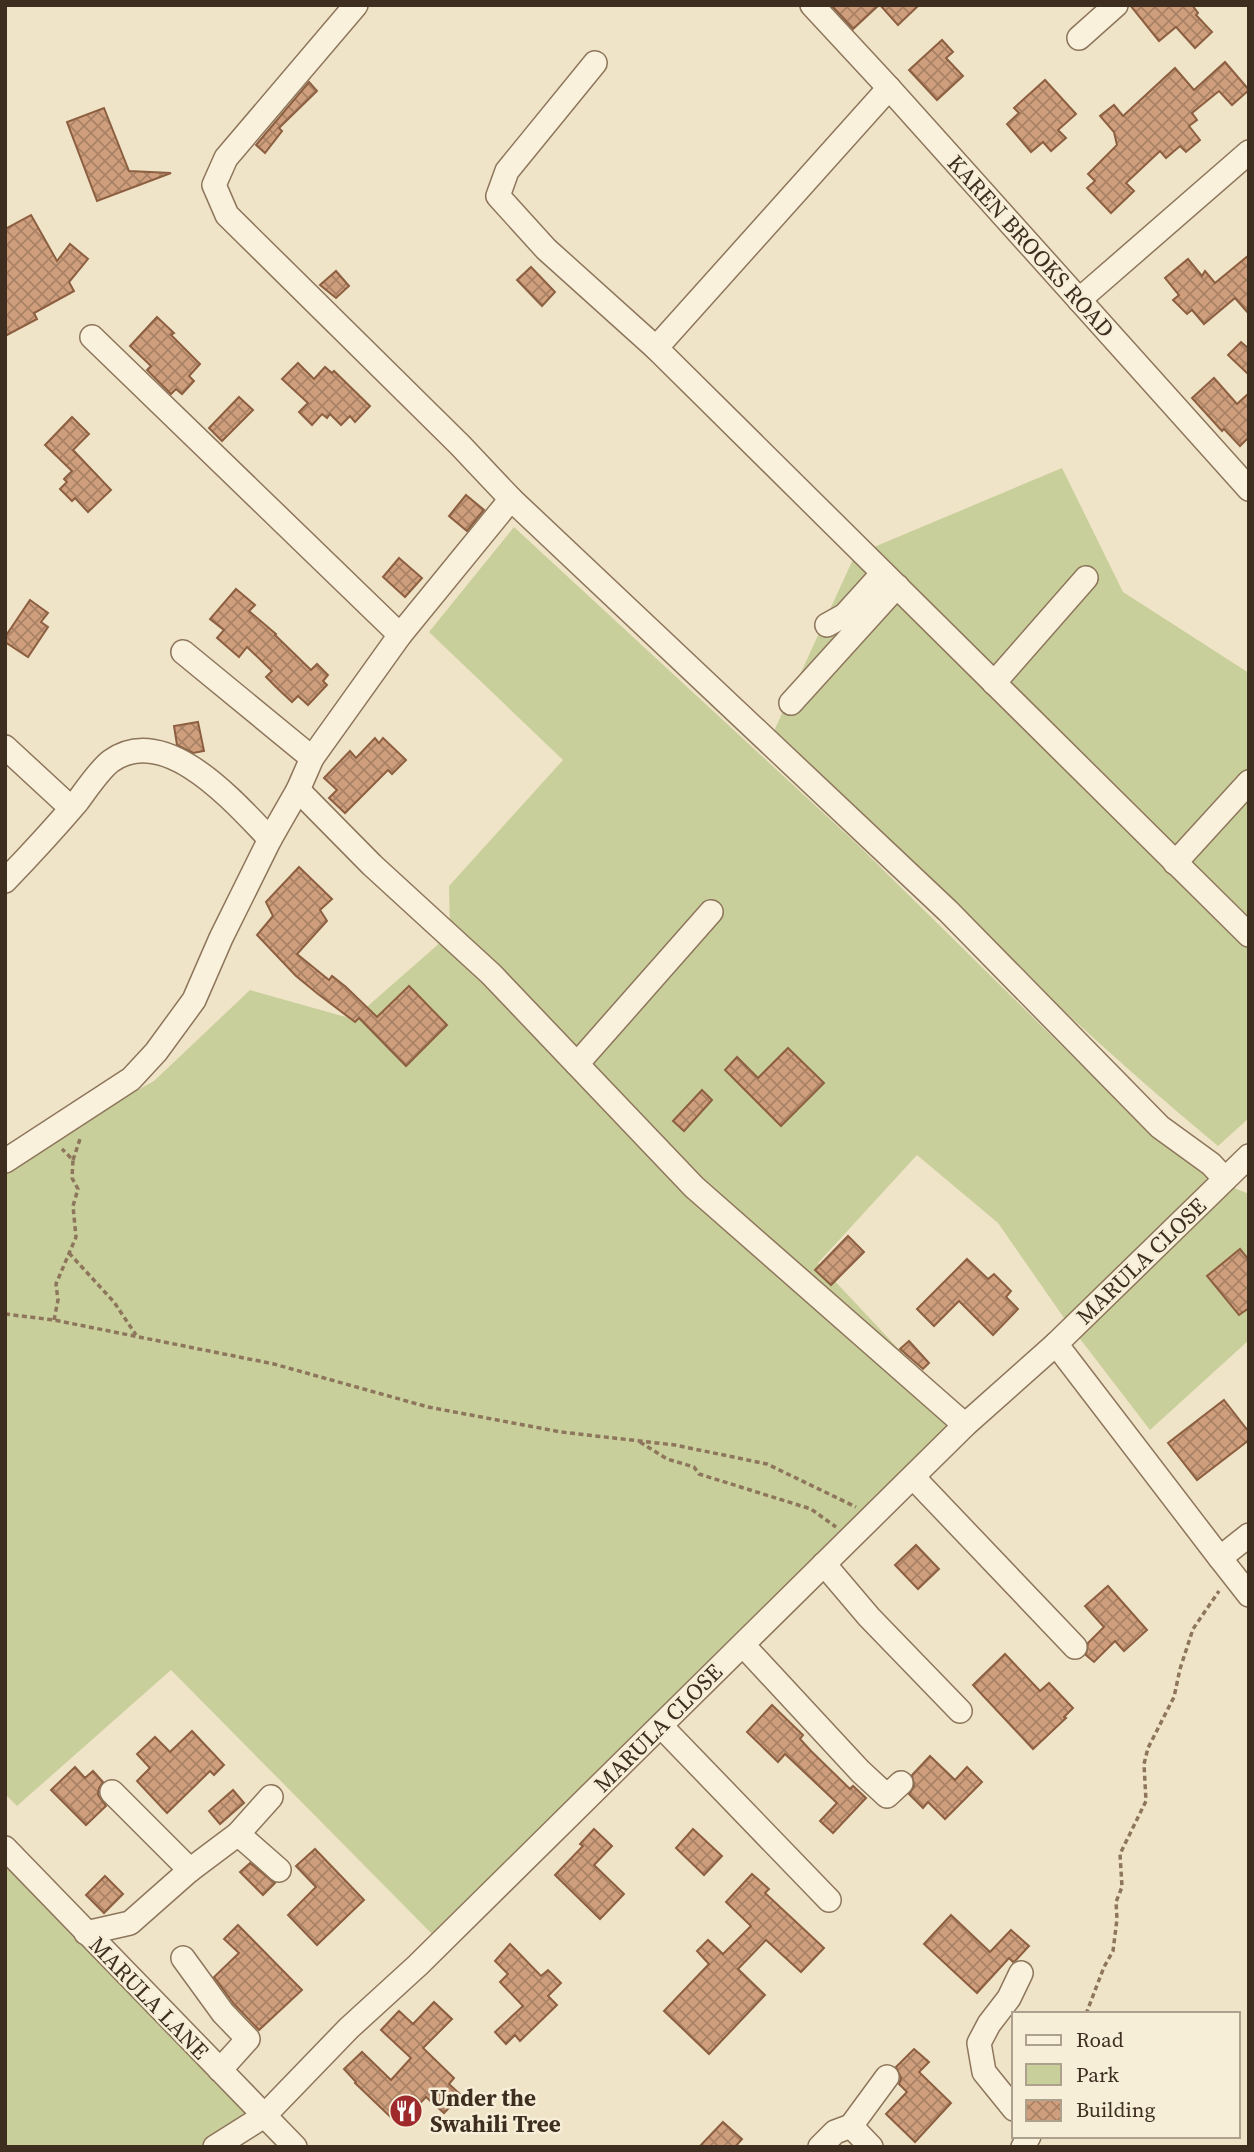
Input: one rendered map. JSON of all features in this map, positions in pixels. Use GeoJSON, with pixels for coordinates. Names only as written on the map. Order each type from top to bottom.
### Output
{"type":"FeatureCollection","features":[{"type":"Feature","properties":{"kind":"street"},"geometry":{"type":"LineString","coordinates":[[356,5],[226,158],[214,184],[227,215],[451,436],[511,499],[948,911],[1160,1127],[1226,1179]]}},
{"type":"Feature","properties":{"kind":"street","name":"KAREN BROOKS ROAD"},"geometry":{"type":"LineString","coordinates":[[812,5],[890,88],[1249,489]]}},
{"type":"Feature","properties":{"kind":"street"},"geometry":{"type":"LineString","coordinates":[[1079,38],[1116,5]]}},
{"type":"Feature","properties":{"kind":"street"},"geometry":{"type":"LineString","coordinates":[[595,63],[507,171],[498,196],[546,249],[656,348],[1249,936]]}},
{"type":"Feature","properties":{"kind":"street"},"geometry":{"type":"LineString","coordinates":[[656,348],[890,88]]}},
{"type":"Feature","properties":{"kind":"street"},"geometry":{"type":"LineString","coordinates":[[1079,300],[1249,152]]}},
{"type":"Feature","properties":{"kind":"street"},"geometry":{"type":"LineString","coordinates":[[92,337],[400,635]]}},
{"type":"Feature","properties":{"kind":"street"},"geometry":{"type":"LineString","coordinates":[[5,1161],[131,1079],[156,1052],[194,1000],[221,938],[312,758],[400,635],[511,499]]}},
{"type":"Feature","properties":{"kind":"street"},"geometry":{"type":"LineString","coordinates":[[994,683],[1086,578]]}},
{"type":"Feature","properties":{"kind":"street"},"geometry":{"type":"LineString","coordinates":[[827,625],[890,580]]}},
{"type":"Feature","properties":{"kind":"street"},"geometry":{"type":"LineString","coordinates":[[791,703],[890,580]]}},
{"type":"Feature","properties":{"kind":"street"},"geometry":{"type":"LineString","coordinates":[[183,652],[312,758]]}},
{"type":"Feature","properties":{"kind":"street"},"geometry":{"type":"LineString","coordinates":[[5,747],[71,808]]}},
{"type":"Feature","properties":{"kind":"street"},"geometry":{"type":"LineString","coordinates":[[5,881],[111,761],[139,750],[164,752],[218,786],[270,839]]}},
{"type":"Feature","properties":{"kind":"street"},"geometry":{"type":"LineString","coordinates":[[1175,863],[1249,782]]}},
{"type":"Feature","properties":{"kind":"street"},"geometry":{"type":"LineString","coordinates":[[298,790],[372,865],[491,974],[694,1187],[965,1425]]}},
{"type":"Feature","properties":{"kind":"street"},"geometry":{"type":"LineString","coordinates":[[577,1065],[711,912]]}},
{"type":"Feature","properties":{"kind":"street","name":"MARULA CLOSE"},"geometry":{"type":"LineString","coordinates":[[215,2147],[264,2116],[349,2028],[418,1965],[965,1425],[1056,1344],[1249,1156]]}},
{"type":"Feature","properties":{"kind":"street","name":"MARULA CLOSE"},"geometry":{"type":"LineString","coordinates":[[1056,1344],[1249,1595]]}},
{"type":"Feature","properties":{"kind":"street"},"geometry":{"type":"LineString","coordinates":[[913,1477],[1075,1647]]}},
{"type":"Feature","properties":{"kind":"street"},"geometry":{"type":"LineString","coordinates":[[1225,1565],[1249,1535]]}},
{"type":"Feature","properties":{"kind":"street"},"geometry":{"type":"LineString","coordinates":[[824,1564],[869,1617],[960,1711]]}},
{"type":"Feature","properties":{"kind":"street"},"geometry":{"type":"LineString","coordinates":[[743,1645],[860,1771],[887,1796],[901,1783]]}},
{"type":"Feature","properties":{"kind":"street"},"geometry":{"type":"LineString","coordinates":[[661,1726],[830,1900]]}},
{"type":"Feature","properties":{"kind":"street"},"geometry":{"type":"LineString","coordinates":[[112,1792],[190,1870]]}},
{"type":"Feature","properties":{"kind":"street"},"geometry":{"type":"LineString","coordinates":[[86,1933],[130,1923],[190,1870],[237,1834],[271,1797]]}},
{"type":"Feature","properties":{"kind":"street"},"geometry":{"type":"LineString","coordinates":[[237,1834],[279,1870]]}},
{"type":"Feature","properties":{"kind":"street","name":"MARULA LANE"},"geometry":{"type":"LineString","coordinates":[[5,1848],[295,2147]]}},
{"type":"Feature","properties":{"kind":"street"},"geometry":{"type":"LineString","coordinates":[[183,1958],[223,2013],[248,2039],[220,2070]]}},
{"type":"Feature","properties":{"kind":"street"},"geometry":{"type":"LineString","coordinates":[[1012,2106],[984,2071],[979,2043],[989,2024],[1009,1998],[1021,1973]]}},
{"type":"Feature","properties":{"kind":"street"},"geometry":{"type":"LineString","coordinates":[[820,2147],[835,2132],[851,2126],[882,2093]]}},
{"type":"Feature","properties":{"kind":"street"},"geometry":{"type":"LineString","coordinates":[[851,2126],[871,2147]]}},
{"type":"Feature","properties":{"kind":"path"},"geometry":{"type":"LineString","coordinates":[[54,1130],[63,1152],[73,1160],[72,1178],[78,1189],[73,1206],[76,1237],[56,1284],[58,1300],[54,1320]]}},
{"type":"Feature","properties":{"kind":"path"},"geometry":{"type":"LineString","coordinates":[[69,1253],[114,1302],[137,1336]]}},
{"type":"Feature","properties":{"kind":"path"},"geometry":{"type":"LineString","coordinates":[[5,1314],[54,1320],[274,1364],[428,1407],[561,1432],[676,1445],[767,1464],[874,1515]]}},
{"type":"Feature","properties":{"kind":"path"},"geometry":{"type":"LineString","coordinates":[[639,1441],[667,1459],[694,1467],[699,1474],[811,1509],[851,1538]]}},
{"type":"Feature","properties":{"kind":"path"},"geometry":{"type":"LineString","coordinates":[[1087,2012],[1113,1951],[1116,1902],[1122,1887],[1120,1854],[1146,1801],[1144,1764],[1148,1748],[1174,1697],[1193,1629],[1225,1565]]}},
{"type":"Feature","properties":{"kind":"green space"},"geometry":{"type":"Polygon","coordinates":[[[1062,468],[1123,592],[1249,673],[1249,1118],[1218,1146],[1047,995],[774,731],[855,555],[1062,468]]]}},
{"type":"Feature","properties":{"kind":"green space"},"geometry":{"type":"Polygon","coordinates":[[[514,527],[857,844],[1129,1112],[1207,1177],[1249,1194],[1249,1340],[1150,1430],[1064,1318],[998,1223],[917,1155],[818,1263],[964,1419],[435,1937],[171,1670],[17,1806],[5,1794],[5,1171],[62,1132],[154,1081],[250,990],[353,1019],[450,934],[449,886],[563,760],[429,632],[514,527]]]}},
{"type":"Feature","properties":{"kind":"green space"},"geometry":{"type":"Polygon","coordinates":[[[5,1865],[255,2122],[217,2147],[5,2147],[5,1865]]]}},
{"type":"Feature","properties":{"kind":"building"},"geometry":{"type":"Polygon","coordinates":[[[831,5],[879,5],[853,29],[831,5]]]}},
{"type":"Feature","properties":{"kind":"building"},"geometry":{"type":"Polygon","coordinates":[[[880,5],[919,5],[898,25],[880,5]]]}},
{"type":"Feature","properties":{"kind":"building"},"geometry":{"type":"Polygon","coordinates":[[[1130,5],[1192,5],[1198,13],[1196,15],[1212,32],[1195,48],[1176,27],[1159,41],[1130,5]]]}},
{"type":"Feature","properties":{"kind":"building"},"geometry":{"type":"Polygon","coordinates":[[[942,40],[953,52],[946,58],[963,76],[937,100],[909,70],[942,40]]]}},
{"type":"Feature","properties":{"kind":"building"},"geometry":{"type":"Polygon","coordinates":[[[1225,62],[1249,90],[1232,105],[1219,91],[1192,113],[1197,120],[1189,126],[1200,140],[1186,152],[1180,146],[1166,158],[1160,151],[1126,183],[1134,191],[1111,213],[1087,188],[1095,181],[1088,174],[1117,145],[1114,132],[1100,116],[1114,105],[1123,116],[1175,68],[1194,90],[1225,62]]]}},
{"type":"Feature","properties":{"kind":"building"},"geometry":{"type":"Polygon","coordinates":[[[1045,80],[1076,114],[1058,130],[1066,138],[1051,151],[1043,142],[1031,152],[1007,124],[1019,113],[1014,108],[1045,80]]]}},
{"type":"Feature","properties":{"kind":"building"},"geometry":{"type":"Polygon","coordinates":[[[309,82],[317,91],[279,128],[282,131],[265,153],[256,145],[309,82]]]}},
{"type":"Feature","properties":{"kind":"building"},"geometry":{"type":"Polygon","coordinates":[[[104,108],[129,171],[171,173],[97,201],[67,122],[104,108]]]}},
{"type":"Feature","properties":{"kind":"building"},"geometry":{"type":"Polygon","coordinates":[[[31,215],[57,261],[70,244],[88,259],[69,282],[74,291],[34,313],[37,319],[5,336],[5,229],[31,215]]]}},
{"type":"Feature","properties":{"kind":"building"},"geometry":{"type":"Polygon","coordinates":[[[1249,255],[1249,314],[1235,298],[1204,324],[1192,310],[1187,314],[1173,300],[1179,295],[1165,278],[1188,259],[1202,276],[1205,271],[1215,283],[1249,255]]]}},
{"type":"Feature","properties":{"kind":"building"},"geometry":{"type":"Polygon","coordinates":[[[531,267],[555,292],[542,306],[517,280],[531,267]]]}},
{"type":"Feature","properties":{"kind":"building"},"geometry":{"type":"Polygon","coordinates":[[[336,271],[349,286],[336,298],[320,285],[336,271]]]}},
{"type":"Feature","properties":{"kind":"building"},"geometry":{"type":"Polygon","coordinates":[[[157,317],[200,364],[189,376],[194,381],[182,394],[176,389],[171,394],[147,370],[151,366],[130,346],[157,317]]]}},
{"type":"Feature","properties":{"kind":"building"},"geometry":{"type":"Polygon","coordinates":[[[1241,342],[1249,349],[1249,375],[1228,355],[1241,342]]]}},
{"type":"Feature","properties":{"kind":"building"},"geometry":{"type":"Polygon","coordinates":[[[298,363],[314,379],[325,367],[332,373],[334,371],[370,406],[355,422],[350,416],[341,425],[330,414],[327,418],[322,414],[312,425],[299,412],[308,403],[282,379],[298,363]]]}},
{"type":"Feature","properties":{"kind":"building"},"geometry":{"type":"Polygon","coordinates":[[[1214,378],[1237,404],[1249,393],[1249,437],[1240,446],[1224,429],[1222,431],[1192,398],[1214,378]]]}},
{"type":"Feature","properties":{"kind":"building"},"geometry":{"type":"Polygon","coordinates":[[[239,397],[253,410],[222,441],[209,428],[239,397]]]}},
{"type":"Feature","properties":{"kind":"building"},"geometry":{"type":"Polygon","coordinates":[[[72,417],[89,434],[73,450],[111,490],[88,512],[75,498],[72,501],[60,489],[67,482],[64,479],[72,471],[45,445],[72,417]]]}},
{"type":"Feature","properties":{"kind":"building"},"geometry":{"type":"Polygon","coordinates":[[[466,495],[484,510],[467,531],[449,516],[466,495]]]}},
{"type":"Feature","properties":{"kind":"building"},"geometry":{"type":"Polygon","coordinates":[[[399,558],[422,578],[405,597],[383,577],[399,558]]]}},
{"type":"Feature","properties":{"kind":"building"},"geometry":{"type":"Polygon","coordinates":[[[236,589],[255,605],[249,611],[311,670],[317,664],[328,675],[323,681],[327,685],[308,705],[298,696],[292,702],[277,688],[266,677],[272,671],[247,647],[239,657],[217,638],[224,630],[210,619],[236,589]]]}},
{"type":"Feature","properties":{"kind":"building"},"geometry":{"type":"Polygon","coordinates":[[[30,600],[48,613],[41,622],[48,627],[28,657],[5,642],[5,637],[30,600]]]}},
{"type":"Feature","properties":{"kind":"building"},"geometry":{"type":"Polygon","coordinates":[[[198,722],[204,751],[193,753],[177,745],[174,726],[198,722]]]}},
{"type":"Feature","properties":{"kind":"building"},"geometry":{"type":"Polygon","coordinates":[[[375,738],[379,743],[383,738],[406,760],[392,774],[388,770],[345,813],[329,798],[337,790],[324,778],[350,751],[356,758],[375,738]]]}},
{"type":"Feature","properties":{"kind":"building"},"geometry":{"type":"Polygon","coordinates":[[[299,867],[332,899],[320,910],[327,921],[297,954],[329,980],[332,976],[346,987],[377,1017],[409,986],[447,1025],[406,1066],[359,1018],[355,1022],[296,976],[257,935],[273,916],[266,902],[299,867]]]}},
{"type":"Feature","properties":{"kind":"building"},"geometry":{"type":"Polygon","coordinates":[[[788,1048],[824,1083],[781,1126],[725,1070],[737,1057],[758,1078],[788,1048]]]}},
{"type":"Feature","properties":{"kind":"building"},"geometry":{"type":"Polygon","coordinates":[[[702,1090],[712,1100],[684,1131],[673,1121],[702,1090]]]}},
{"type":"Feature","properties":{"kind":"building"},"geometry":{"type":"Polygon","coordinates":[[[848,1236],[864,1252],[831,1285],[815,1270],[848,1236]]]}},
{"type":"Feature","properties":{"kind":"building"},"geometry":{"type":"Polygon","coordinates":[[[1240,1249],[1249,1260],[1249,1308],[1239,1315],[1207,1276],[1240,1249]]]}},
{"type":"Feature","properties":{"kind":"building"},"geometry":{"type":"Polygon","coordinates":[[[967,1259],[988,1279],[994,1274],[1011,1291],[1006,1297],[1018,1309],[993,1335],[959,1301],[934,1326],[917,1309],[967,1259]]]}},
{"type":"Feature","properties":{"kind":"building"},"geometry":{"type":"Polygon","coordinates":[[[909,1341],[929,1363],[923,1369],[900,1349],[909,1341]]]}},
{"type":"Feature","properties":{"kind":"building"},"geometry":{"type":"Polygon","coordinates":[[[1224,1400],[1249,1432],[1249,1440],[1197,1480],[1168,1443],[1224,1400]]]}},
{"type":"Feature","properties":{"kind":"building"},"geometry":{"type":"Polygon","coordinates":[[[916,1545],[939,1569],[918,1589],[895,1565],[916,1545]]]}},
{"type":"Feature","properties":{"kind":"building"},"geometry":{"type":"Polygon","coordinates":[[[1108,1586],[1147,1630],[1124,1651],[1115,1641],[1094,1662],[1086,1655],[1088,1643],[1104,1627],[1085,1606],[1108,1586]]]}},
{"type":"Feature","properties":{"kind":"building"},"geometry":{"type":"Polygon","coordinates":[[[1005,1654],[1040,1691],[1049,1683],[1073,1708],[1033,1749],[973,1685],[1005,1654]]]}},
{"type":"Feature","properties":{"kind":"building"},"geometry":{"type":"Polygon","coordinates":[[[772,1705],[803,1735],[800,1739],[811,1751],[850,1789],[853,1786],[866,1798],[833,1833],[820,1821],[837,1803],[785,1754],[778,1762],[747,1732],[772,1705]]]}},
{"type":"Feature","properties":{"kind":"building"},"geometry":{"type":"Polygon","coordinates":[[[192,1731],[224,1765],[214,1775],[210,1771],[167,1813],[137,1781],[150,1768],[137,1754],[155,1737],[170,1752],[192,1731]]]}},
{"type":"Feature","properties":{"kind":"building"},"geometry":{"type":"Polygon","coordinates":[[[930,1756],[955,1780],[967,1767],[982,1782],[945,1819],[928,1802],[923,1808],[909,1794],[914,1786],[912,1775],[930,1756]]]}},
{"type":"Feature","properties":{"kind":"building"},"geometry":{"type":"Polygon","coordinates":[[[75,1767],[85,1778],[93,1771],[103,1782],[98,1795],[106,1806],[86,1825],[51,1790],[75,1767]]]}},
{"type":"Feature","properties":{"kind":"building"},"geometry":{"type":"Polygon","coordinates":[[[233,1790],[244,1803],[220,1824],[209,1811],[233,1790]]]}},
{"type":"Feature","properties":{"kind":"building"},"geometry":{"type":"Polygon","coordinates":[[[594,1829],[612,1846],[594,1865],[624,1894],[600,1919],[555,1875],[583,1846],[580,1844],[594,1829]]]}},
{"type":"Feature","properties":{"kind":"building"},"geometry":{"type":"Polygon","coordinates":[[[693,1829],[722,1856],[704,1875],[676,1848],[693,1829]]]}},
{"type":"Feature","properties":{"kind":"building"},"geometry":{"type":"Polygon","coordinates":[[[315,1849],[364,1900],[317,1945],[288,1915],[316,1887],[296,1866],[315,1849]]]}},
{"type":"Feature","properties":{"kind":"building"},"geometry":{"type":"Polygon","coordinates":[[[250,1863],[275,1883],[263,1895],[240,1872],[250,1863]]]}},
{"type":"Feature","properties":{"kind":"building"},"geometry":{"type":"Polygon","coordinates":[[[752,1874],[769,1889],[765,1893],[824,1948],[801,1972],[766,1940],[738,1969],[765,1995],[709,2054],[664,2011],[709,1964],[697,1951],[708,1940],[723,1954],[751,1926],[726,1902],[752,1874]]]}},
{"type":"Feature","properties":{"kind":"building"},"geometry":{"type":"Polygon","coordinates":[[[105,1876],[123,1894],[104,1913],[86,1895],[105,1876]]]}},
{"type":"Feature","properties":{"kind":"building"},"geometry":{"type":"Polygon","coordinates":[[[951,1915],[990,1952],[1011,1930],[1029,1946],[1013,1962],[1009,1958],[977,1993],[924,1944],[951,1915]]]}},
{"type":"Feature","properties":{"kind":"building"},"geometry":{"type":"Polygon","coordinates":[[[238,1925],[302,1990],[259,2030],[234,2004],[214,1977],[239,1953],[224,1939],[238,1925]]]}},
{"type":"Feature","properties":{"kind":"building"},"geometry":{"type":"Polygon","coordinates":[[[510,1944],[541,1976],[548,1970],[561,1983],[548,1996],[557,2005],[520,2041],[515,2035],[506,2044],[495,2032],[523,2006],[500,1982],[508,1974],[495,1961],[510,1944]]]}},
{"type":"Feature","properties":{"kind":"building"},"geometry":{"type":"Polygon","coordinates":[[[434,2002],[452,2019],[423,2048],[454,2078],[449,2084],[461,2095],[444,2113],[426,2097],[399,2125],[344,2069],[362,2052],[391,2080],[411,2058],[381,2030],[399,2011],[413,2024],[434,2002]]]}},
{"type":"Feature","properties":{"kind":"building"},"geometry":{"type":"Polygon","coordinates":[[[914,2049],[929,2062],[919,2072],[951,2103],[915,2142],[886,2114],[907,2092],[899,2084],[901,2078],[896,2067],[914,2049]]]}},
{"type":"Feature","properties":{"kind":"building"},"geometry":{"type":"Polygon","coordinates":[[[723,2122],[742,2139],[735,2147],[699,2147],[723,2122]]]}},
{"type":"Feature","properties":{"kind":"place","name":"Under the Swahili Tree"},"geometry":{"type":"Point","coordinates":[406,2111]}}]}
